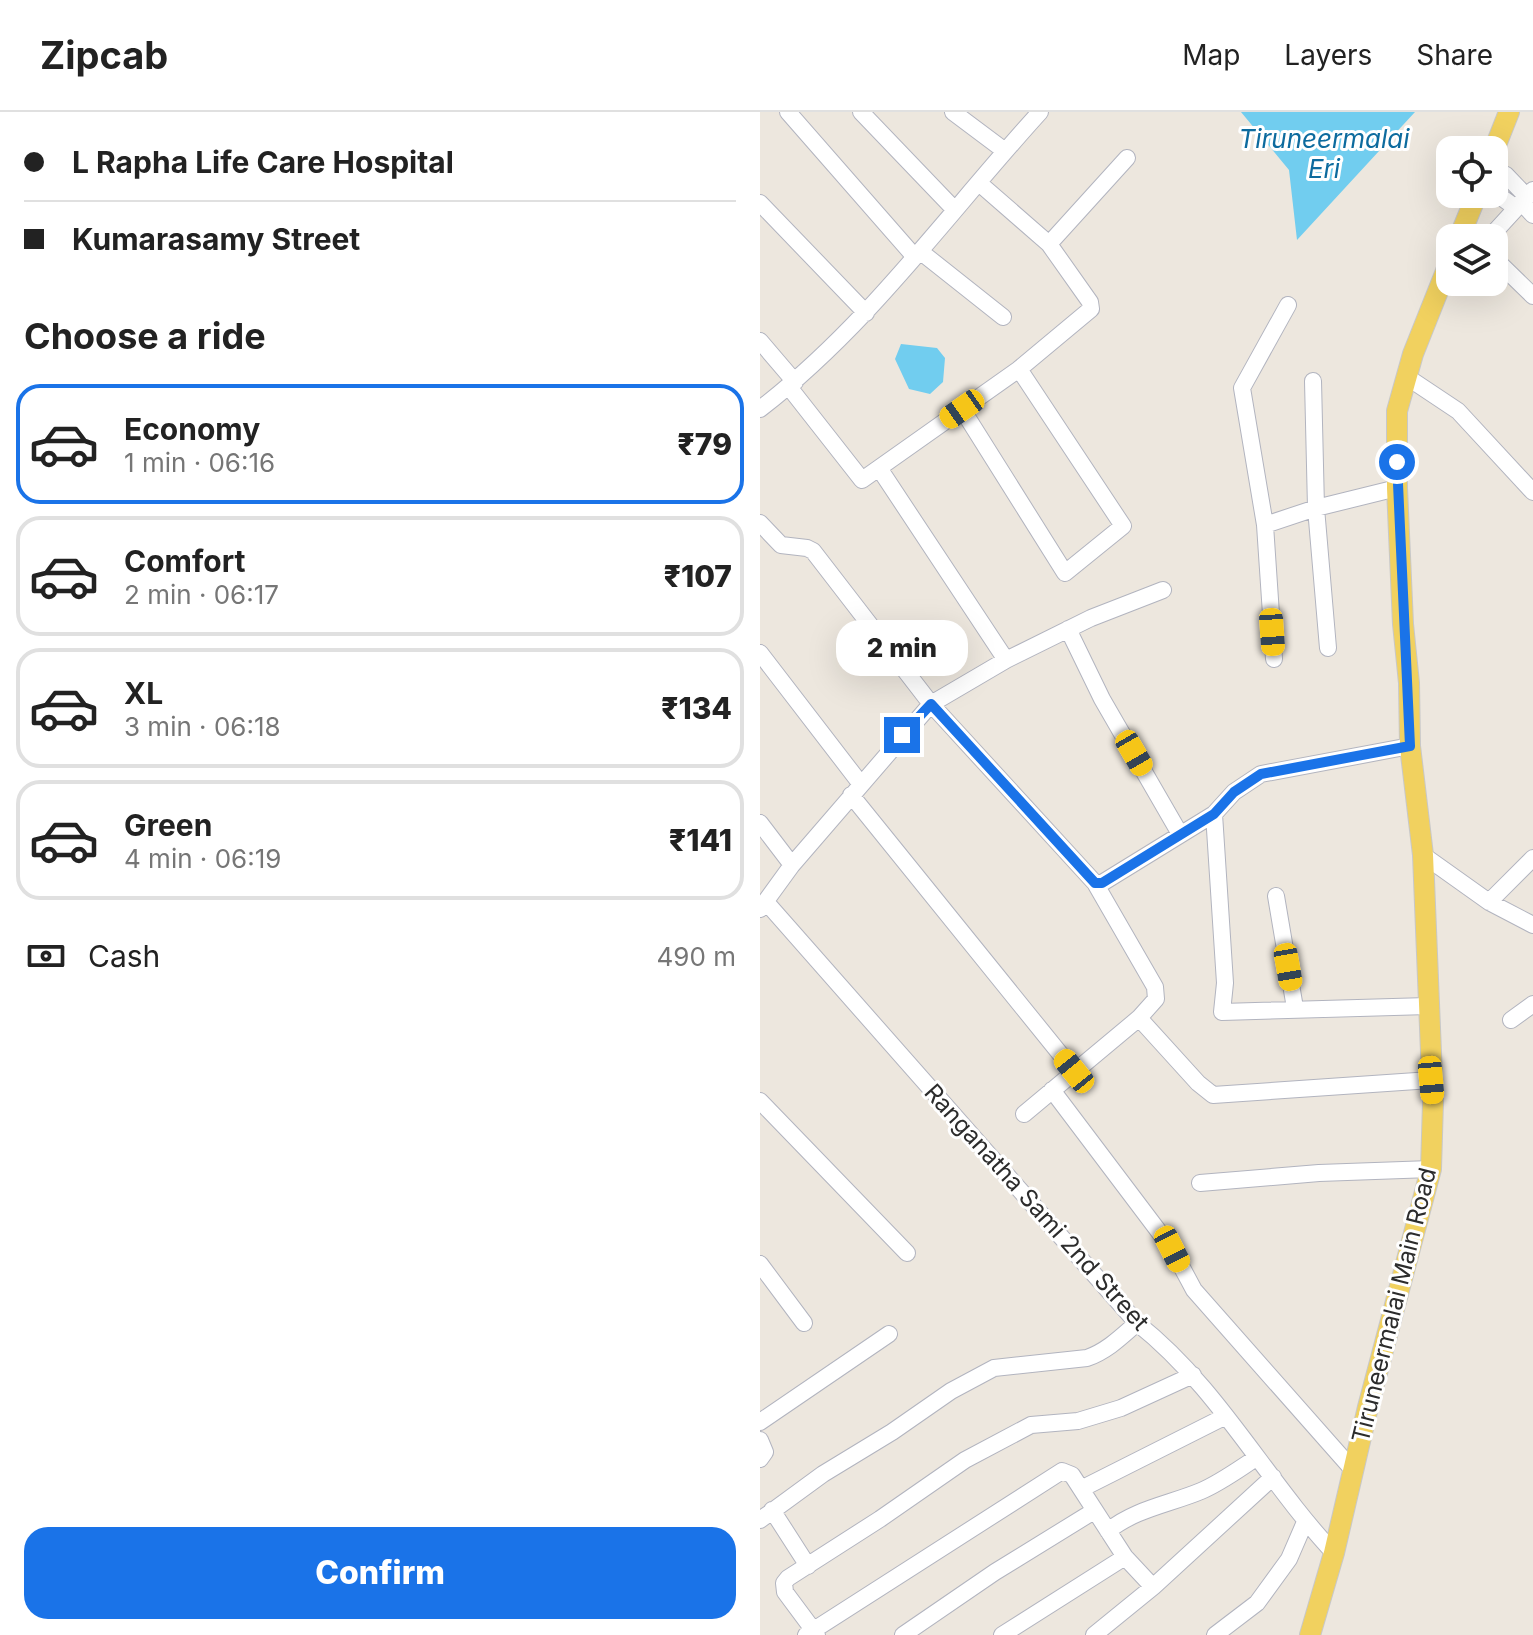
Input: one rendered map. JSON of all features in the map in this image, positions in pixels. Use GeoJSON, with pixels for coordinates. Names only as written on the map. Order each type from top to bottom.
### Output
{"type":"FeatureCollection","features":[{"type":"Feature","properties":{"kind":"main road"},"geometry":{"type":"LineString","coordinates":[[1500,136],[1509,112]]}},
{"type":"Feature","properties":{"kind":"main road","name":"Tiruneermalai Main Road"},"geometry":{"type":"LineString","coordinates":[[1310,1635],[1334,1553],[1431,1169],[1423,855],[1410,746],[1397,488],[1397,411],[1413,354],[1436,296]]}},
{"type":"Feature","properties":{"kind":"street"},"geometry":{"type":"LineString","coordinates":[[788,112],[917,254],[1003,317]]}},
{"type":"Feature","properties":{"kind":"street"},"geometry":{"type":"LineString","coordinates":[[861,112],[954,209]]}},
{"type":"Feature","properties":{"kind":"street"},"geometry":{"type":"LineString","coordinates":[[953,112],[1005,151]]}},
{"type":"Feature","properties":{"kind":"street"},"geometry":{"type":"LineString","coordinates":[[760,409],[792,384],[866,313],[1040,112]]}},
{"type":"Feature","properties":{"kind":"street"},"geometry":{"type":"LineString","coordinates":[[1049,244],[1127,158]]}},
{"type":"Feature","properties":{"kind":"street"},"geometry":{"type":"LineString","coordinates":[[1504,224],[1526,203],[1508,178]]}},
{"type":"Feature","properties":{"kind":"street"},"geometry":{"type":"LineString","coordinates":[[760,341],[862,480],[1019,369],[1093,306],[1049,244],[979,183]]}},
{"type":"Feature","properties":{"kind":"street"},"geometry":{"type":"LineString","coordinates":[[760,203],[866,313]]}},
{"type":"Feature","properties":{"kind":"street"},"geometry":{"type":"LineString","coordinates":[[1508,272],[1533,296]]}},
{"type":"Feature","properties":{"kind":"street"},"geometry":{"type":"LineString","coordinates":[[1274,659],[1265,525],[1242,388],[1288,305]]}},
{"type":"Feature","properties":{"kind":"street"},"geometry":{"type":"LineString","coordinates":[[962,409],[1065,573],[1123,526],[1019,369]]}},
{"type":"Feature","properties":{"kind":"street"},"geometry":{"type":"LineString","coordinates":[[1407,377],[1458,411],[1533,492]]}},
{"type":"Feature","properties":{"kind":"street"},"geometry":{"type":"LineString","coordinates":[[1313,381],[1316,508],[1328,648]]}},
{"type":"Feature","properties":{"kind":"street"},"geometry":{"type":"LineString","coordinates":[[879,468],[1006,660]]}},
{"type":"Feature","properties":{"kind":"street"},"geometry":{"type":"LineString","coordinates":[[1265,525],[1316,508],[1397,488]]}},
{"type":"Feature","properties":{"kind":"street"},"geometry":{"type":"LineString","coordinates":[[763,532],[786,548],[813,551],[931,704],[1095,883],[1155,987],[1156,999],[1139,1018],[1024,1114]]}},
{"type":"Feature","properties":{"kind":"street"},"geometry":{"type":"LineString","coordinates":[[763,906],[792,865],[931,704],[1006,660],[1068,629],[1163,590]]}},
{"type":"Feature","properties":{"kind":"street"},"geometry":{"type":"LineString","coordinates":[[1068,629],[1102,699],[1180,834]]}},
{"type":"Feature","properties":{"kind":"street"},"geometry":{"type":"LineString","coordinates":[[760,653],[856,789],[1074,1071]]}},
{"type":"Feature","properties":{"kind":"street"},"geometry":{"type":"LineString","coordinates":[[1095,883],[1102,883],[1214,814],[1234,792],[1261,774],[1410,746]]}},
{"type":"Feature","properties":{"kind":"street"},"geometry":{"type":"LineString","coordinates":[[1214,814],[1225,983],[1222,1012],[1428,1006]]}},
{"type":"Feature","properties":{"kind":"street"},"geometry":{"type":"LineString","coordinates":[[760,823],[792,865]]}},
{"type":"Feature","properties":{"kind":"street"},"geometry":{"type":"LineString","coordinates":[[1423,855],[1489,902],[1533,925]]}},
{"type":"Feature","properties":{"kind":"street"},"geometry":{"type":"LineString","coordinates":[[1489,902],[1533,858]]}},
{"type":"Feature","properties":{"kind":"street"},"geometry":{"type":"LineString","coordinates":[[1276,896],[1295,1008]]}},
{"type":"Feature","properties":{"kind":"street","name":"Ranganatha Sami 2nd Street"},"geometry":{"type":"LineString","coordinates":[[763,906],[1137,1323],[1164,1344],[1193,1375],[1305,1522],[1334,1553]]}},
{"type":"Feature","properties":{"kind":"street"},"geometry":{"type":"LineString","coordinates":[[1511,1020],[1533,1004]]}},
{"type":"Feature","properties":{"kind":"street"},"geometry":{"type":"LineString","coordinates":[[1139,1018],[1198,1083],[1213,1095],[1431,1080]]}},
{"type":"Feature","properties":{"kind":"street"},"geometry":{"type":"LineString","coordinates":[[1052,1090],[1172,1249],[1194,1290],[1353,1470]]}},
{"type":"Feature","properties":{"kind":"street"},"geometry":{"type":"LineString","coordinates":[[760,1101],[907,1253]]}},
{"type":"Feature","properties":{"kind":"street"},"geometry":{"type":"LineString","coordinates":[[1200,1183],[1319,1173],[1431,1169]]}},
{"type":"Feature","properties":{"kind":"street"},"geometry":{"type":"LineString","coordinates":[[760,1264],[804,1323]]}},
{"type":"Feature","properties":{"kind":"street"},"geometry":{"type":"LineString","coordinates":[[808,1566],[766,1515],[951,1391],[994,1368],[1087,1358],[1109,1347],[1137,1323]]}},
{"type":"Feature","properties":{"kind":"street"},"geometry":{"type":"LineString","coordinates":[[760,1422],[889,1334]]}},
{"type":"Feature","properties":{"kind":"street"},"geometry":{"type":"LineString","coordinates":[[1153,1587],[1125,1557],[1072,1475],[1062,1471],[812,1633],[785,1592],[784,1583],[965,1460],[1031,1425],[1078,1421],[1121,1408],[1193,1375]]}},
{"type":"Feature","properties":{"kind":"street"},"geometry":{"type":"LineString","coordinates":[[1081,1489],[1226,1416]]}},
{"type":"Feature","properties":{"kind":"street"},"geometry":{"type":"LineString","coordinates":[[1108,1531],[1164,1502],[1202,1490],[1256,1458]]}},
{"type":"Feature","properties":{"kind":"street"},"geometry":{"type":"LineString","coordinates":[[1094,1635],[1153,1587],[1273,1477]]}},
{"type":"Feature","properties":{"kind":"street"},"geometry":{"type":"LineString","coordinates":[[903,1635],[995,1572],[1094,1511]]}},
{"type":"Feature","properties":{"kind":"street"},"geometry":{"type":"LineString","coordinates":[[1215,1635],[1257,1603],[1289,1559],[1305,1522]]}},
{"type":"Feature","properties":{"kind":"street"},"geometry":{"type":"LineString","coordinates":[[1002,1635],[1125,1557]]}},
{"type":"Feature","properties":{"kind":"water","name":"Tiruneermalai Eri"},"geometry":{"type":"Polygon","coordinates":[[[1241,112],[1415,112],[1297,240],[1289,170],[1241,112]]]}},
{"type":"Feature","properties":{"kind":"water"},"geometry":{"type":"Polygon","coordinates":[[[901,344],[937,348],[945,358],[943,382],[930,394],[909,389],[895,359],[901,344]]]}},
{"type":"Feature","properties":{"kind":"route"},"geometry":{"type":"LineString","coordinates":[[902,735],[931,704],[1095,883],[1102,883],[1214,814],[1234,792],[1261,774],[1410,746],[1397,462]]}}]}
